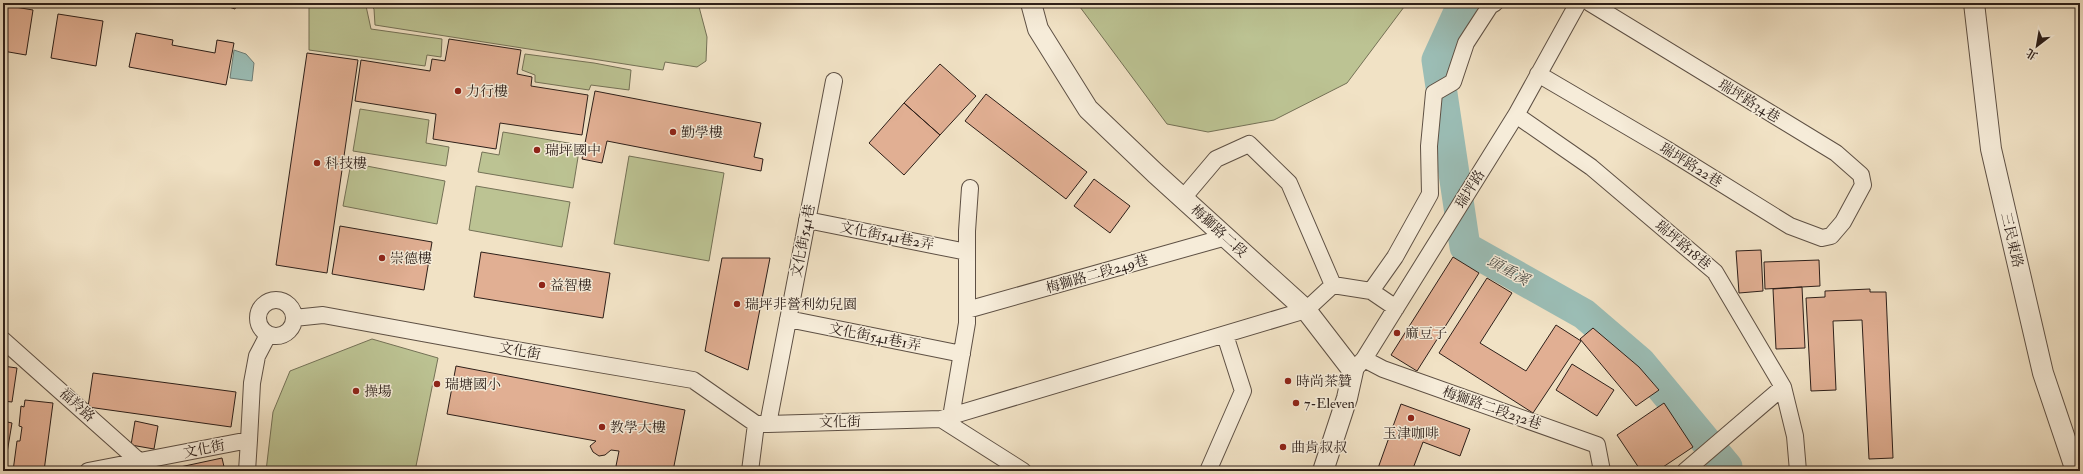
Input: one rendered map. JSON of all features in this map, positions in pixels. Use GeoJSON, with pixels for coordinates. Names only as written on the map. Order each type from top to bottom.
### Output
{"type":"FeatureCollection","features":[{"type":"Feature","properties":{"kind":"street","name":"梅獅路二段"},"geometry":{"type":"LineString","coordinates":[[1031,3],[1038,29],[1088,110],[1182,198],[1306,310],[1359,365]]}},
{"type":"Feature","properties":{"kind":"street"},"geometry":{"type":"LineString","coordinates":[[1371,291],[1396,257],[1430,194],[1429,146],[1434,93],[1453,82],[1466,43],[1490,6],[1495,3]]}},
{"type":"Feature","properties":{"kind":"street","name":"瑞坪路"},"geometry":{"type":"LineString","coordinates":[[1359,365],[1516,115],[1578,3]]}},
{"type":"Feature","properties":{"kind":"street","name":"瑞坪路34巷"},"geometry":{"type":"LineString","coordinates":[[1590,3],[1836,153],[1861,175],[1864,185],[1843,222]]}},
{"type":"Feature","properties":{"kind":"street","name":"三民東路"},"geometry":{"type":"LineString","coordinates":[[1974,3],[1991,149],[2043,373],[2076,471]]}},
{"type":"Feature","properties":{"kind":"street","name":"瑞坪路22巷"},"geometry":{"type":"LineString","coordinates":[[1538,74],[1666,149],[1790,226],[1822,238],[1831,236],[1843,222]]}},
{"type":"Feature","properties":{"kind":"street","name":"文化街541巷"},"geometry":{"type":"LineString","coordinates":[[750,471],[788,319],[834,81]]}},
{"type":"Feature","properties":{"kind":"street","name":"瑞坪路18巷"},"geometry":{"type":"LineString","coordinates":[[1516,115],[1591,167],[1714,272],[1783,387],[1795,436],[1798,471]]}},
{"type":"Feature","properties":{"kind":"street"},"geometry":{"type":"LineString","coordinates":[[1182,198],[1216,159],[1249,144],[1289,183],[1333,285]]}},
{"type":"Feature","properties":{"kind":"street"},"geometry":{"type":"LineString","coordinates":[[970,188],[967,252],[967,323],[962,354],[946,418],[1023,471]]}},
{"type":"Feature","properties":{"kind":"street","name":"文化街541巷2弄"},"geometry":{"type":"LineString","coordinates":[[807,220],[967,252]]}},
{"type":"Feature","properties":{"kind":"street","name":"梅獅路二段249巷"},"geometry":{"type":"LineString","coordinates":[[967,310],[1226,237]]}},
{"type":"Feature","properties":{"kind":"street"},"geometry":{"type":"LineString","coordinates":[[1333,285],[1371,291],[1396,308]]}},
{"type":"Feature","properties":{"kind":"street"},"geometry":{"type":"LineString","coordinates":[[1306,310],[1333,285]]}},
{"type":"Feature","properties":{"kind":"street"},"geometry":{"type":"LineString","coordinates":[[274,300],[286,303],[293,312],[294,318],[293,324],[286,334],[280,336],[268,334],[260,326],[258,315],[268,301],[274,300]]}},
{"type":"Feature","properties":{"kind":"street","name":"文化街"},"geometry":{"type":"LineString","coordinates":[[294,318],[323,315],[693,380],[762,424],[946,418],[1306,310]]}},
{"type":"Feature","properties":{"kind":"street","name":"文化街541巷1弄"},"geometry":{"type":"LineString","coordinates":[[788,319],[962,354]]}},
{"type":"Feature","properties":{"kind":"street"},"geometry":{"type":"LineString","coordinates":[[247,471],[252,383],[257,356],[268,334]]}},
{"type":"Feature","properties":{"kind":"street"},"geometry":{"type":"LineString","coordinates":[[1208,471],[1243,391],[1226,335]]}},
{"type":"Feature","properties":{"kind":"street","name":"福羚路"},"geometry":{"type":"LineString","coordinates":[[3,340],[145,466]]}},
{"type":"Feature","properties":{"kind":"street"},"geometry":{"type":"LineString","coordinates":[[1323,471],[1359,365]]}},
{"type":"Feature","properties":{"kind":"street","name":"梅獅路二段232巷"},"geometry":{"type":"LineString","coordinates":[[1359,365],[1383,369],[1597,445],[1602,471]]}},
{"type":"Feature","properties":{"kind":"street"},"geometry":{"type":"LineString","coordinates":[[1685,471],[1783,387]]}},
{"type":"Feature","properties":{"kind":"street","name":"文化街"},"geometry":{"type":"LineString","coordinates":[[88,471],[145,466],[248,440]]}},
{"type":"Feature","properties":{"kind":"green space"},"geometry":{"type":"Polygon","coordinates":[[[309,3],[361,3],[366,6],[371,29],[442,39],[441,57],[427,55],[425,66],[309,50],[309,3]]]}},
{"type":"Feature","properties":{"kind":"green space"},"geometry":{"type":"Polygon","coordinates":[[[368,3],[698,3],[707,37],[706,61],[697,67],[665,62],[663,70],[375,25],[374,9],[368,3]]]}},
{"type":"Feature","properties":{"kind":"green space"},"geometry":{"type":"Polygon","coordinates":[[[1077,3],[1407,3],[1347,83],[1274,120],[1208,132],[1167,124],[1077,3]]]}},
{"type":"Feature","properties":{"kind":"green space"},"geometry":{"type":"Polygon","coordinates":[[[525,54],[594,63],[631,70],[629,90],[591,85],[589,90],[535,82],[535,75],[522,70],[525,54]]]}},
{"type":"Feature","properties":{"kind":"green space"},"geometry":{"type":"Polygon","coordinates":[[[360,109],[429,120],[426,143],[449,147],[446,166],[353,151],[360,109]]]}},
{"type":"Feature","properties":{"kind":"green space"},"geometry":{"type":"Polygon","coordinates":[[[503,132],[580,145],[573,188],[478,172],[482,152],[499,155],[503,132]]]}},
{"type":"Feature","properties":{"kind":"green space"},"geometry":{"type":"Polygon","coordinates":[[[629,156],[724,173],[709,261],[614,244],[629,156]]]}},
{"type":"Feature","properties":{"kind":"green space"},"geometry":{"type":"Polygon","coordinates":[[[351,163],[445,181],[437,224],[343,206],[351,163]]]}},
{"type":"Feature","properties":{"kind":"green space"},"geometry":{"type":"Polygon","coordinates":[[[476,186],[570,202],[562,247],[469,230],[476,186]]]}},
{"type":"Feature","properties":{"kind":"green space","name":"操場"},"geometry":{"type":"Polygon","coordinates":[[[372,339],[438,358],[415,471],[266,471],[273,412],[290,371],[372,339]]]}},
{"type":"Feature","properties":{"kind":"water"},"geometry":{"type":"Polygon","coordinates":[[[234,50],[246,54],[254,63],[252,81],[230,78],[234,50]]]}},
{"type":"Feature","properties":{"kind":"building"},"geometry":{"type":"Polygon","coordinates":[[[217,3],[237,3],[235,9],[217,3]]]}},
{"type":"Feature","properties":{"kind":"building"},"geometry":{"type":"Polygon","coordinates":[[[3,5],[33,10],[26,55],[3,51],[3,5]]]}},
{"type":"Feature","properties":{"kind":"building"},"geometry":{"type":"Polygon","coordinates":[[[58,14],[103,21],[96,66],[51,58],[58,14]]]}},
{"type":"Feature","properties":{"kind":"building"},"geometry":{"type":"Polygon","coordinates":[[[136,33],[173,40],[172,45],[215,53],[217,40],[234,43],[226,85],[129,67],[136,33]]]}},
{"type":"Feature","properties":{"kind":"building","name":"力行樓"},"geometry":{"type":"Polygon","coordinates":[[[449,39],[521,50],[517,74],[532,77],[531,86],[588,95],[582,135],[500,123],[496,149],[433,139],[436,114],[355,101],[361,60],[430,71],[432,59],[445,61],[449,39]]]}},
{"type":"Feature","properties":{"kind":"building","name":"科技樓"},"geometry":{"type":"Polygon","coordinates":[[[307,53],[358,60],[327,273],[276,265],[307,53]]]}},
{"type":"Feature","properties":{"kind":"building"},"geometry":{"type":"Polygon","coordinates":[[[940,64],[976,96],[940,135],[904,103],[940,64]]]}},
{"type":"Feature","properties":{"kind":"building","name":"勤學樓"},"geometry":{"type":"Polygon","coordinates":[[[595,91],[761,123],[754,157],[763,159],[761,171],[607,141],[602,163],[582,159],[595,91]]]}},
{"type":"Feature","properties":{"kind":"building"},"geometry":{"type":"Polygon","coordinates":[[[986,94],[1087,172],[1066,199],[965,121],[986,94]]]}},
{"type":"Feature","properties":{"kind":"building"},"geometry":{"type":"Polygon","coordinates":[[[904,103],[940,135],[904,175],[869,143],[904,103]]]}},
{"type":"Feature","properties":{"kind":"building"},"geometry":{"type":"Polygon","coordinates":[[[1094,179],[1130,206],[1110,233],[1074,206],[1094,179]]]}},
{"type":"Feature","properties":{"kind":"building","name":"崇德樓"},"geometry":{"type":"Polygon","coordinates":[[[340,226],[432,242],[424,290],[332,274],[340,226]]]}},
{"type":"Feature","properties":{"kind":"building"},"geometry":{"type":"Polygon","coordinates":[[[1761,250],[1763,291],[1739,293],[1736,251],[1761,250]]]}},
{"type":"Feature","properties":{"kind":"building","name":"益智樓"},"geometry":{"type":"Polygon","coordinates":[[[481,252],[610,273],[603,318],[474,297],[481,252]]]}},
{"type":"Feature","properties":{"kind":"building"},"geometry":{"type":"Polygon","coordinates":[[[1453,257],[1479,273],[1417,371],[1391,355],[1453,257]]]}},
{"type":"Feature","properties":{"kind":"building","name":"瑞坪非營利幼兒園"},"geometry":{"type":"Polygon","coordinates":[[[722,258],[770,258],[748,370],[705,351],[722,258]]]}},
{"type":"Feature","properties":{"kind":"building"},"geometry":{"type":"Polygon","coordinates":[[[1819,260],[1820,286],[1765,289],[1764,262],[1819,260]]]}},
{"type":"Feature","properties":{"kind":"building"},"geometry":{"type":"Polygon","coordinates":[[[1487,278],[1512,293],[1480,343],[1526,371],[1556,325],[1581,341],[1533,413],[1439,353],[1487,278]]]}},
{"type":"Feature","properties":{"kind":"building"},"geometry":{"type":"Polygon","coordinates":[[[1802,287],[1805,348],[1776,349],[1773,289],[1802,287]]]}},
{"type":"Feature","properties":{"kind":"building"},"geometry":{"type":"Polygon","coordinates":[[[1870,289],[1870,292],[1886,292],[1893,458],[1869,459],[1862,320],[1833,321],[1836,390],[1811,391],[1806,298],[1825,297],[1825,291],[1870,289]]]}},
{"type":"Feature","properties":{"kind":"building"},"geometry":{"type":"Polygon","coordinates":[[[1593,328],[1639,367],[1659,390],[1636,406],[1580,339],[1593,328]]]}},
{"type":"Feature","properties":{"kind":"building"},"geometry":{"type":"Polygon","coordinates":[[[1572,364],[1614,390],[1597,416],[1556,390],[1572,364]]]}},
{"type":"Feature","properties":{"kind":"building"},"geometry":{"type":"Polygon","coordinates":[[[3,366],[17,368],[12,402],[3,401],[3,366]]]}},
{"type":"Feature","properties":{"kind":"building","name":"教學大樓"},"geometry":{"type":"Polygon","coordinates":[[[456,366],[685,410],[673,471],[615,471],[619,451],[611,450],[605,455],[599,456],[593,452],[590,446],[596,441],[447,414],[456,366]]]}},
{"type":"Feature","properties":{"kind":"building"},"geometry":{"type":"Polygon","coordinates":[[[93,373],[236,392],[231,427],[88,407],[93,373]]]}},
{"type":"Feature","properties":{"kind":"building"},"geometry":{"type":"Polygon","coordinates":[[[25,400],[53,403],[44,471],[13,471],[17,441],[20,441],[22,427],[19,426],[21,406],[24,407],[25,400]]]}},
{"type":"Feature","properties":{"kind":"building"},"geometry":{"type":"Polygon","coordinates":[[[1664,403],[1693,447],[1657,471],[1641,471],[1617,435],[1664,403]]]}},
{"type":"Feature","properties":{"kind":"building"},"geometry":{"type":"Polygon","coordinates":[[[1401,404],[1470,429],[1460,456],[1423,442],[1412,471],[1377,471],[1401,404]]]}},
{"type":"Feature","properties":{"kind":"building"},"geometry":{"type":"Polygon","coordinates":[[[3,421],[12,423],[4,471],[3,471],[3,421]]]}},
{"type":"Feature","properties":{"kind":"building"},"geometry":{"type":"Polygon","coordinates":[[[135,421],[158,426],[154,449],[131,445],[135,421]]]}},
{"type":"Feature","properties":{"kind":"building"},"geometry":{"type":"Polygon","coordinates":[[[222,458],[225,471],[181,471],[180,467],[222,458]]]}},
{"type":"Feature","properties":{"kind":"waterway","name":"頭重溪"},"geometry":{"type":"LineString","coordinates":[[1463,3],[1437,60],[1465,247],[1584,314],[1640,362],[1727,467],[1727,471]]}},
{"type":"Feature","properties":{"kind":"place","name":"力行樓"},"geometry":{"type":"Point","coordinates":[458,91]}},
{"type":"Feature","properties":{"kind":"place","name":"勤學樓"},"geometry":{"type":"Point","coordinates":[673,132]}},
{"type":"Feature","properties":{"kind":"place","name":"瑞坪國中"},"geometry":{"type":"Point","coordinates":[537,150]}},
{"type":"Feature","properties":{"kind":"place","name":"科技樓"},"geometry":{"type":"Point","coordinates":[317,163]}},
{"type":"Feature","properties":{"kind":"place","name":"崇德樓"},"geometry":{"type":"Point","coordinates":[382,258]}},
{"type":"Feature","properties":{"kind":"place","name":"益智樓"},"geometry":{"type":"Point","coordinates":[542,285]}},
{"type":"Feature","properties":{"kind":"place","name":"瑞坪非營利幼兒園"},"geometry":{"type":"Point","coordinates":[737,304]}},
{"type":"Feature","properties":{"kind":"place","name":"麻豆子"},"geometry":{"type":"Point","coordinates":[1397,333]}},
{"type":"Feature","properties":{"kind":"place","name":"時尚茶贊"},"geometry":{"type":"Point","coordinates":[1288,381]}},
{"type":"Feature","properties":{"kind":"place","name":"瑞塘國小"},"geometry":{"type":"Point","coordinates":[437,384]}},
{"type":"Feature","properties":{"kind":"place","name":"操場"},"geometry":{"type":"Point","coordinates":[356,391]}},
{"type":"Feature","properties":{"kind":"place","name":"7-Eleven"},"geometry":{"type":"Point","coordinates":[1296,403]}},
{"type":"Feature","properties":{"kind":"place","name":"玉津咖啡"},"geometry":{"type":"Point","coordinates":[1411,418]}},
{"type":"Feature","properties":{"kind":"place","name":"教學大樓"},"geometry":{"type":"Point","coordinates":[602,427]}},
{"type":"Feature","properties":{"kind":"place","name":"曲肯叔叔"},"geometry":{"type":"Point","coordinates":[1283,447]}}]}
